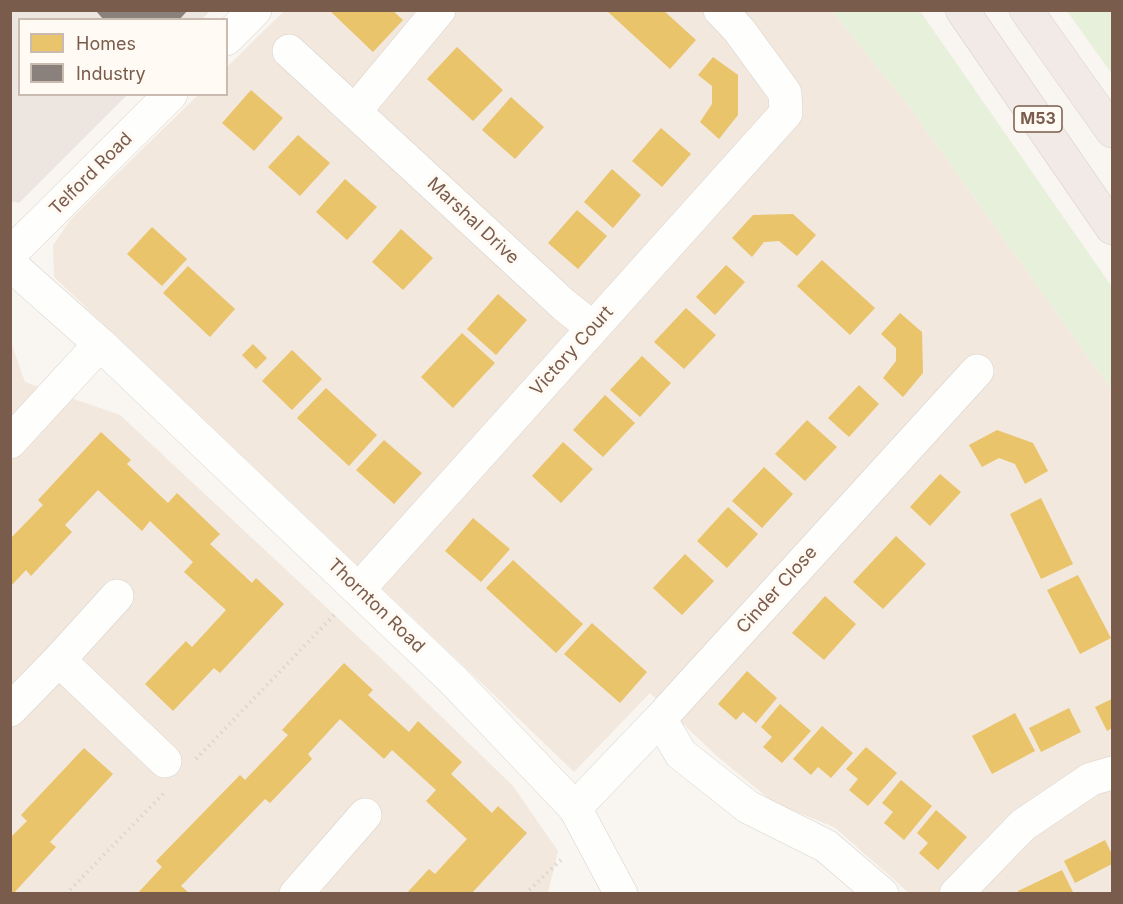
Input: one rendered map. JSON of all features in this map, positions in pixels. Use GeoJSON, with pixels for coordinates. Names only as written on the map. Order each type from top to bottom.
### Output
{"type":"FeatureCollection","features":[{"type":"Feature","properties":{"kind":"highway","name":"M53"},"geometry":{"type":"LineString","coordinates":[[962,10],[1113,228]]}},
{"type":"Feature","properties":{"kind":"highway","name":"M53"},"geometry":{"type":"LineString","coordinates":[[1026,10],[1113,131]]}},
{"type":"Feature","properties":{"kind":"street"},"geometry":{"type":"LineString","coordinates":[[228,37],[255,10]]}},
{"type":"Feature","properties":{"kind":"street"},"geometry":{"type":"LineString","coordinates":[[355,111],[440,10]]}},
{"type":"Feature","properties":{"kind":"street","name":"Victory Court"},"geometry":{"type":"LineString","coordinates":[[359,589],[786,113],[785,93],[739,30],[720,10]]}},
{"type":"Feature","properties":{"kind":"street","name":"Marshal Drive"},"geometry":{"type":"LineString","coordinates":[[289,51],[564,305],[593,328]]}},
{"type":"Feature","properties":{"kind":"street","name":"Telford Road"},"geometry":{"type":"LineString","coordinates":[[10,254],[169,96]]}},
{"type":"Feature","properties":{"kind":"street","name":"Thornton Road"},"geometry":{"type":"LineString","coordinates":[[10,264],[100,344],[453,680],[581,821],[621,894]]}},
{"type":"Feature","properties":{"kind":"street"},"geometry":{"type":"LineString","coordinates":[[10,442],[100,344]]}},
{"type":"Feature","properties":{"kind":"street","name":"Cinder Close"},"geometry":{"type":"LineString","coordinates":[[581,821],[660,719],[977,371]]}},
{"type":"Feature","properties":{"kind":"street"},"geometry":{"type":"LineString","coordinates":[[10,710],[117,596]]}},
{"type":"Feature","properties":{"kind":"street"},"geometry":{"type":"LineString","coordinates":[[59,660],[177,770]]}},
{"type":"Feature","properties":{"kind":"street"},"geometry":{"type":"LineString","coordinates":[[660,719],[681,754],[748,807],[826,846],[882,894]]}},
{"type":"Feature","properties":{"kind":"street"},"geometry":{"type":"LineString","coordinates":[[956,894],[1023,825],[1091,779],[1113,774]]}},
{"type":"Feature","properties":{"kind":"street"},"geometry":{"type":"LineString","coordinates":[[296,893],[365,815]]}},
{"type":"Feature","properties":{"kind":"path"},"geometry":{"type":"LineString","coordinates":[[66,894],[177,770],[359,589]]}},
{"type":"Feature","properties":{"kind":"path"},"geometry":{"type":"LineString","coordinates":[[525,894],[581,821]]}},
{"type":"Feature","properties":{"kind":"shaded area"},"geometry":{"type":"Polygon","coordinates":[[[10,11],[210,11],[203,18],[18,18],[18,96],[126,96],[19,203],[10,201],[10,11]]]}},
{"type":"Feature","properties":{"kind":"shaded area"},"geometry":{"type":"Polygon","coordinates":[[[284,11],[832,11],[908,105],[1112,390],[1112,893],[909,893],[834,827],[774,803],[718,757],[650,693],[574,772],[54,277],[53,245],[72,218],[197,96],[228,96],[228,66],[284,11]]]}},
{"type":"Feature","properties":{"kind":"shaded area"},"geometry":{"type":"Polygon","coordinates":[[[10,340],[25,382],[120,415],[385,662],[513,786],[558,851],[548,893],[11,893],[10,340]]]}},
{"type":"Feature","properties":{"kind":"green space"},"geometry":{"type":"Polygon","coordinates":[[[832,11],[920,11],[1112,287],[1112,390],[908,105],[832,11]]]}},
{"type":"Feature","properties":{"kind":"green space"},"geometry":{"type":"Polygon","coordinates":[[[1067,11],[1112,11],[1112,74],[1067,11]]]}},
{"type":"Feature","properties":{"kind":"building: Homes"},"geometry":{"type":"Polygon","coordinates":[[[329,10],[392,10],[403,20],[373,52],[329,10]]]}},
{"type":"Feature","properties":{"kind":"building: Homes"},"geometry":{"type":"Polygon","coordinates":[[[606,10],[663,10],[696,40],[670,69],[606,10]]]}},
{"type":"Feature","properties":{"kind":"building: Homes"},"geometry":{"type":"Polygon","coordinates":[[[457,47],[503,90],[473,121],[427,79],[457,47]]]}},
{"type":"Feature","properties":{"kind":"building: Homes"},"geometry":{"type":"Polygon","coordinates":[[[713,57],[738,75],[738,115],[719,139],[700,122],[712,104],[712,86],[698,75],[713,57]]]}},
{"type":"Feature","properties":{"kind":"building: Homes"},"geometry":{"type":"Polygon","coordinates":[[[251,90],[283,118],[254,151],[222,123],[251,90]]]}},
{"type":"Feature","properties":{"kind":"building: Homes"},"geometry":{"type":"Polygon","coordinates":[[[511,97],[544,127],[515,159],[482,130],[511,97]]]}},
{"type":"Feature","properties":{"kind":"building: Homes"},"geometry":{"type":"Polygon","coordinates":[[[661,128],[691,154],[662,187],[632,161],[661,128]]]}},
{"type":"Feature","properties":{"kind":"building: Homes"},"geometry":{"type":"Polygon","coordinates":[[[298,135],[330,163],[300,196],[268,167],[298,135]]]}},
{"type":"Feature","properties":{"kind":"building: Homes"},"geometry":{"type":"Polygon","coordinates":[[[612,169],[641,195],[613,228],[584,202],[612,169]]]}},
{"type":"Feature","properties":{"kind":"building: Homes"},"geometry":{"type":"Polygon","coordinates":[[[345,179],[377,207],[347,240],[316,212],[345,179]]]}},
{"type":"Feature","properties":{"kind":"building: Homes"},"geometry":{"type":"Polygon","coordinates":[[[577,210],[607,236],[578,269],[548,243],[577,210]]]}},
{"type":"Feature","properties":{"kind":"building: Homes"},"geometry":{"type":"Polygon","coordinates":[[[793,214],[816,235],[797,256],[779,241],[764,242],[752,257],[732,238],[753,215],[793,214]]]}},
{"type":"Feature","properties":{"kind":"building: Homes"},"geometry":{"type":"Polygon","coordinates":[[[152,227],[187,259],[162,286],[127,254],[152,227]]]}},
{"type":"Feature","properties":{"kind":"building: Homes"},"geometry":{"type":"Polygon","coordinates":[[[401,229],[433,258],[403,290],[372,262],[401,229]]]}},
{"type":"Feature","properties":{"kind":"building: Homes"},"geometry":{"type":"Polygon","coordinates":[[[822,260],[875,308],[850,335],[797,286],[822,260]]]}},
{"type":"Feature","properties":{"kind":"building: Homes"},"geometry":{"type":"Polygon","coordinates":[[[726,265],[745,282],[715,315],[696,297],[726,265]]]}},
{"type":"Feature","properties":{"kind":"building: Homes"},"geometry":{"type":"Polygon","coordinates":[[[188,266],[235,309],[210,337],[163,293],[188,266]]]}},
{"type":"Feature","properties":{"kind":"building: Homes"},"geometry":{"type":"Polygon","coordinates":[[[498,294],[527,320],[496,355],[467,329],[498,294]]]}},
{"type":"Feature","properties":{"kind":"building: Homes"},"geometry":{"type":"Polygon","coordinates":[[[686,308],[716,335],[684,369],[654,342],[686,308]]]}},
{"type":"Feature","properties":{"kind":"building: Homes"},"geometry":{"type":"Polygon","coordinates":[[[900,313],[922,332],[923,373],[903,397],[883,378],[896,361],[896,348],[881,334],[900,313]]]}},
{"type":"Feature","properties":{"kind":"building: Homes"},"geometry":{"type":"Polygon","coordinates":[[[462,333],[495,363],[453,408],[421,377],[462,333]]]}},
{"type":"Feature","properties":{"kind":"building: Homes"},"geometry":{"type":"Polygon","coordinates":[[[253,344],[267,358],[256,369],[242,355],[253,344]]]}},
{"type":"Feature","properties":{"kind":"building: Homes"},"geometry":{"type":"Polygon","coordinates":[[[292,350],[322,379],[292,410],[262,381],[292,350]]]}},
{"type":"Feature","properties":{"kind":"building: Homes"},"geometry":{"type":"Polygon","coordinates":[[[642,356],[671,383],[640,417],[610,390],[642,356]]]}},
{"type":"Feature","properties":{"kind":"building: Homes"},"geometry":{"type":"Polygon","coordinates":[[[859,385],[879,404],[849,437],[828,418],[859,385]]]}},
{"type":"Feature","properties":{"kind":"building: Homes"},"geometry":{"type":"Polygon","coordinates":[[[326,388],[377,435],[349,466],[297,418],[326,388]]]}},
{"type":"Feature","properties":{"kind":"building: Homes"},"geometry":{"type":"Polygon","coordinates":[[[605,395],[635,423],[603,457],[573,430],[605,395]]]}},
{"type":"Feature","properties":{"kind":"building: Homes"},"geometry":{"type":"Polygon","coordinates":[[[807,420],[837,447],[805,481],[775,454],[807,420]]]}},
{"type":"Feature","properties":{"kind":"building: Homes"},"geometry":{"type":"Polygon","coordinates":[[[997,430],[1033,443],[1048,471],[1025,484],[1015,464],[999,458],[982,467],[969,445],[997,430]]]}},
{"type":"Feature","properties":{"kind":"building: Homes"},"geometry":{"type":"Polygon","coordinates":[[[101,432],[131,460],[127,464],[168,503],[177,493],[220,534],[210,544],[252,583],[256,578],[284,604],[220,673],[214,668],[173,711],[145,684],[186,641],[192,647],[226,610],[184,572],[193,562],[150,521],[142,531],[98,490],[65,525],[72,532],[31,576],[26,570],[10,587],[10,539],[43,505],[38,500],[101,432]]]}},
{"type":"Feature","properties":{"kind":"building: Homes"},"geometry":{"type":"Polygon","coordinates":[[[384,440],[422,473],[394,504],[356,470],[384,440]]]}},
{"type":"Feature","properties":{"kind":"building: Homes"},"geometry":{"type":"Polygon","coordinates":[[[563,442],[593,469],[561,503],[532,476],[563,442]]]}},
{"type":"Feature","properties":{"kind":"building: Homes"},"geometry":{"type":"Polygon","coordinates":[[[764,467],[793,494],[762,528],[732,501],[764,467]]]}},
{"type":"Feature","properties":{"kind":"building: Homes"},"geometry":{"type":"Polygon","coordinates":[[[940,474],[961,492],[930,526],[910,507],[940,474]]]}},
{"type":"Feature","properties":{"kind":"building: Homes"},"geometry":{"type":"Polygon","coordinates":[[[1041,498],[1073,564],[1041,579],[1010,514],[1041,498]]]}},
{"type":"Feature","properties":{"kind":"building: Homes"},"geometry":{"type":"Polygon","coordinates":[[[728,507],[758,534],[727,568],[697,541],[728,507]]]}},
{"type":"Feature","properties":{"kind":"building: Homes"},"geometry":{"type":"Polygon","coordinates":[[[473,518],[510,549],[481,582],[445,551],[473,518]]]}},
{"type":"Feature","properties":{"kind":"building: Homes"},"geometry":{"type":"Polygon","coordinates":[[[896,536],[926,564],[883,609],[853,582],[896,536]]]}},
{"type":"Feature","properties":{"kind":"building: Homes"},"geometry":{"type":"Polygon","coordinates":[[[685,554],[714,581],[682,615],[653,588],[685,554]]]}},
{"type":"Feature","properties":{"kind":"building: Homes"},"geometry":{"type":"Polygon","coordinates":[[[513,560],[583,624],[556,653],[486,588],[513,560]]]}},
{"type":"Feature","properties":{"kind":"building: Homes"},"geometry":{"type":"Polygon","coordinates":[[[1078,575],[1111,638],[1080,654],[1047,590],[1078,575]]]}},
{"type":"Feature","properties":{"kind":"building: Homes"},"geometry":{"type":"Polygon","coordinates":[[[825,596],[856,624],[824,660],[792,633],[825,596]]]}},
{"type":"Feature","properties":{"kind":"building: Homes"},"geometry":{"type":"Polygon","coordinates":[[[592,623],[647,672],[620,703],[564,654],[592,623]]]}},
{"type":"Feature","properties":{"kind":"building: Homes"},"geometry":{"type":"Polygon","coordinates":[[[344,663],[373,690],[368,695],[409,732],[418,721],[462,762],[451,774],[492,813],[498,806],[527,833],[471,894],[406,894],[429,869],[435,874],[467,839],[426,801],[436,790],[392,750],[384,759],[340,719],[308,754],[312,759],[270,803],[265,799],[181,886],[188,892],[187,894],[137,894],[162,867],[156,861],[240,775],[245,780],[288,735],[282,730],[344,663]]]}},
{"type":"Feature","properties":{"kind":"building: Homes"},"geometry":{"type":"Polygon","coordinates":[[[747,671],[777,698],[756,723],[743,712],[736,720],[718,704],[747,671]]]}},
{"type":"Feature","properties":{"kind":"building: Homes"},"geometry":{"type":"Polygon","coordinates":[[[1112,699],[1112,728],[1107,731],[1095,707],[1112,699]]]}},
{"type":"Feature","properties":{"kind":"building: Homes"},"geometry":{"type":"Polygon","coordinates":[[[780,704],[811,731],[782,763],[763,747],[772,737],[761,727],[780,704]]]}},
{"type":"Feature","properties":{"kind":"building: Homes"},"geometry":{"type":"Polygon","coordinates":[[[1069,708],[1081,732],[1041,752],[1029,728],[1069,708]]]}},
{"type":"Feature","properties":{"kind":"building: Homes"},"geometry":{"type":"Polygon","coordinates":[[[1015,713],[1035,751],[992,774],[972,736],[1015,713]]]}},
{"type":"Feature","properties":{"kind":"building: Homes"},"geometry":{"type":"Polygon","coordinates":[[[822,726],[853,753],[831,778],[818,767],[811,775],[793,759],[822,726]]]}},
{"type":"Feature","properties":{"kind":"building: Homes"},"geometry":{"type":"Polygon","coordinates":[[[866,747],[897,773],[868,806],[849,790],[858,779],[846,769],[866,747]]]}},
{"type":"Feature","properties":{"kind":"building: Homes"},"geometry":{"type":"Polygon","coordinates":[[[84,748],[113,774],[50,842],[56,847],[13,894],[10,894],[10,838],[27,821],[21,815],[84,748]]]}},
{"type":"Feature","properties":{"kind":"building: Homes"},"geometry":{"type":"Polygon","coordinates":[[[901,780],[932,806],[904,840],[884,823],[893,812],[882,803],[901,780]]]}},
{"type":"Feature","properties":{"kind":"building: Homes"},"geometry":{"type":"Polygon","coordinates":[[[936,810],[967,837],[938,870],[919,853],[928,843],[917,833],[936,810]]]}},
{"type":"Feature","properties":{"kind":"building: Homes"},"geometry":{"type":"Polygon","coordinates":[[[1105,840],[1112,854],[1112,864],[1075,883],[1064,861],[1105,840]]]}},
{"type":"Feature","properties":{"kind":"building: Homes"},"geometry":{"type":"Polygon","coordinates":[[[1062,870],[1074,894],[1019,894],[1018,891],[1062,870]]]}},
{"type":"Feature","properties":{"kind":"building: Industry"},"geometry":{"type":"Polygon","coordinates":[[[95,10],[188,10],[181,18],[102,18],[95,10]]]}}]}
